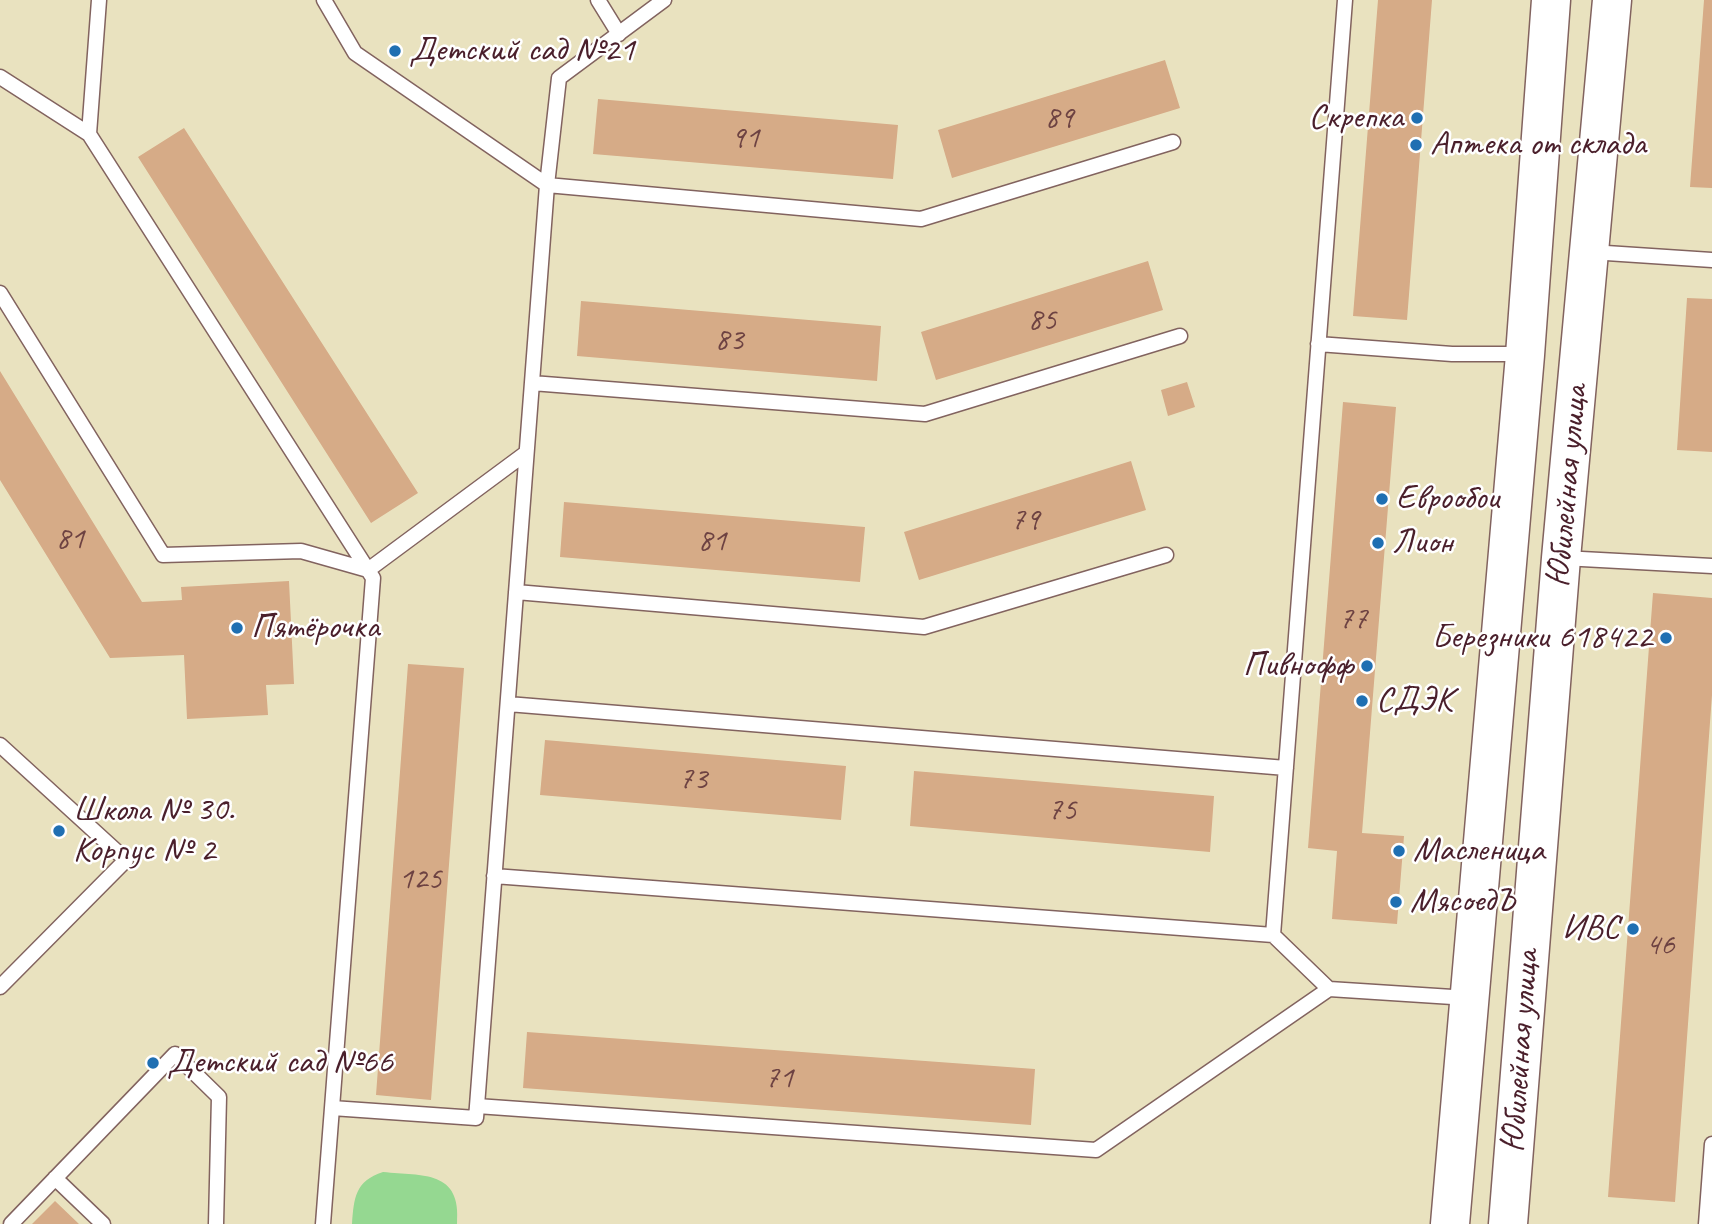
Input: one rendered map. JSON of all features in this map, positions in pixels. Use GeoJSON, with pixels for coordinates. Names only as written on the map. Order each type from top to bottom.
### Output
{"type":"FeatureCollection","features":[{"type":"Feature","properties":{"kind":"main road","name":"Юбилейная улица"},"geometry":{"type":"LineString","coordinates":[[1450,1224],[1525,355],[1551,0]]}},
{"type":"Feature","properties":{"kind":"main road","name":"Юбилейная улица"},"geometry":{"type":"LineString","coordinates":[[1508,1224],[1561,558],[1612,0]]}},
{"type":"Feature","properties":{"kind":"lane"},"geometry":{"type":"LineString","coordinates":[[89,134],[99,0]]}},
{"type":"Feature","properties":{"kind":"lane"},"geometry":{"type":"LineString","coordinates":[[324,0],[355,53],[547,185],[921,219],[1172,142]]}},
{"type":"Feature","properties":{"kind":"lane"},"geometry":{"type":"LineString","coordinates":[[598,0],[618,34]]}},
{"type":"Feature","properties":{"kind":"lane"},"geometry":{"type":"LineString","coordinates":[[332,1108],[476,1118],[547,185],[559,78],[664,0]]}},
{"type":"Feature","properties":{"kind":"lane"},"geometry":{"type":"LineString","coordinates":[[1273,935],[1345,0]]}},
{"type":"Feature","properties":{"kind":"lane"},"geometry":{"type":"LineString","coordinates":[[0,77],[89,134],[373,578],[323,1224]]}},
{"type":"Feature","properties":{"kind":"lane"},"geometry":{"type":"LineString","coordinates":[[1589,252],[1712,260]]}},
{"type":"Feature","properties":{"kind":"lane"},"geometry":{"type":"LineString","coordinates":[[0,293],[163,555],[301,551],[368,570]]}},
{"type":"Feature","properties":{"kind":"lane"},"geometry":{"type":"LineString","coordinates":[[532,383],[925,414],[1180,336]]}},
{"type":"Feature","properties":{"kind":"lane"},"geometry":{"type":"LineString","coordinates":[[1318,344],[1452,354],[1525,355]]}},
{"type":"Feature","properties":{"kind":"lane"},"geometry":{"type":"LineString","coordinates":[[368,570],[526,453]]}},
{"type":"Feature","properties":{"kind":"lane"},"geometry":{"type":"LineString","coordinates":[[516,592],[924,627],[1166,555]]}},
{"type":"Feature","properties":{"kind":"lane"},"geometry":{"type":"LineString","coordinates":[[1561,558],[1712,566]]}},
{"type":"Feature","properties":{"kind":"lane"},"geometry":{"type":"LineString","coordinates":[[508,705],[1286,768]]}},
{"type":"Feature","properties":{"kind":"lane"},"geometry":{"type":"LineString","coordinates":[[0,745],[126,860],[0,986]]}},
{"type":"Feature","properties":{"kind":"lane"},"geometry":{"type":"LineString","coordinates":[[494,876],[1273,935],[1329,989]]}},
{"type":"Feature","properties":{"kind":"lane"},"geometry":{"type":"LineString","coordinates":[[477,1106],[1096,1150],[1329,989],[1468,999]]}},
{"type":"Feature","properties":{"kind":"lane"},"geometry":{"type":"LineString","coordinates":[[11,1224],[175,1054],[219,1097],[216,1224]]}},
{"type":"Feature","properties":{"kind":"lane"},"geometry":{"type":"LineString","coordinates":[[1706,1224],[1712,1144]]}},
{"type":"Feature","properties":{"kind":"lane"},"geometry":{"type":"LineString","coordinates":[[55,1178],[103,1224]]}},
{"type":"Feature","properties":{"kind":"green space"},"geometry":{"type":"Polygon","coordinates":[[[383,1172],[425,1176],[446,1185],[457,1206],[457,1224],[352,1224],[355,1198],[361,1186],[383,1172]]]}},
{"type":"Feature","properties":{"kind":"building"},"geometry":{"type":"Polygon","coordinates":[[[1378,0],[1432,0],[1407,320],[1353,316],[1378,0]]]}},
{"type":"Feature","properties":{"kind":"building"},"geometry":{"type":"Polygon","coordinates":[[[1704,0],[1712,0],[1712,188],[1690,187],[1704,0]]]}},
{"type":"Feature","properties":{"kind":"building"},"geometry":{"type":"Polygon","coordinates":[[[1165,60],[1180,108],[952,178],[938,130],[1165,60]]]}},
{"type":"Feature","properties":{"kind":"building"},"geometry":{"type":"Polygon","coordinates":[[[598,99],[898,125],[893,179],[593,154],[598,99]]]}},
{"type":"Feature","properties":{"kind":"building"},"geometry":{"type":"Polygon","coordinates":[[[184,128],[418,493],[371,523],[138,157],[184,128]]]}},
{"type":"Feature","properties":{"kind":"building"},"geometry":{"type":"Polygon","coordinates":[[[1148,261],[1163,310],[936,380],[921,332],[1148,261]]]}},
{"type":"Feature","properties":{"kind":"building"},"geometry":{"type":"Polygon","coordinates":[[[1687,298],[1712,299],[1712,452],[1677,450],[1687,298]]]}},
{"type":"Feature","properties":{"kind":"building"},"geometry":{"type":"Polygon","coordinates":[[[581,301],[881,326],[877,381],[577,356],[581,301]]]}},
{"type":"Feature","properties":{"kind":"building"},"geometry":{"type":"Polygon","coordinates":[[[0,371],[142,602],[182,600],[181,587],[289,581],[294,684],[266,685],[268,715],[187,719],[184,655],[110,658],[0,480],[0,371]]]}},
{"type":"Feature","properties":{"kind":"building"},"geometry":{"type":"Polygon","coordinates":[[[1187,382],[1195,407],[1168,416],[1161,390],[1187,382]]]}},
{"type":"Feature","properties":{"kind":"building"},"geometry":{"type":"Polygon","coordinates":[[[1343,402],[1396,407],[1362,833],[1404,836],[1397,924],[1332,919],[1337,851],[1308,848],[1343,402]]]}},
{"type":"Feature","properties":{"kind":"building"},"geometry":{"type":"Polygon","coordinates":[[[1131,461],[1146,510],[919,580],[904,532],[1131,461]]]}},
{"type":"Feature","properties":{"kind":"building"},"geometry":{"type":"Polygon","coordinates":[[[564,502],[865,527],[860,582],[560,557],[564,502]]]}},
{"type":"Feature","properties":{"kind":"building"},"geometry":{"type":"Polygon","coordinates":[[[1653,593],[1712,598],[1712,695],[1675,1202],[1608,1197],[1653,593]]]}},
{"type":"Feature","properties":{"kind":"building"},"geometry":{"type":"Polygon","coordinates":[[[408,664],[464,668],[431,1100],[376,1095],[408,664]]]}},
{"type":"Feature","properties":{"kind":"building"},"geometry":{"type":"Polygon","coordinates":[[[545,740],[846,766],[841,820],[540,795],[545,740]]]}},
{"type":"Feature","properties":{"kind":"building"},"geometry":{"type":"Polygon","coordinates":[[[914,771],[1214,796],[1210,852],[910,826],[914,771]]]}},
{"type":"Feature","properties":{"kind":"building"},"geometry":{"type":"Polygon","coordinates":[[[527,1032],[1035,1069],[1031,1125],[523,1088],[527,1032]]]}},
{"type":"Feature","properties":{"kind":"building"},"geometry":{"type":"Polygon","coordinates":[[[55,1201],[79,1224],[32,1224],[55,1201]]]}},
{"type":"Feature","properties":{"kind":"place","name":"Детский сад №21"},"geometry":{"type":"Point","coordinates":[395,51]}},
{"type":"Feature","properties":{"kind":"place","name":"Скрепка"},"geometry":{"type":"Point","coordinates":[1417,118]}},
{"type":"Feature","properties":{"kind":"place","name":"Аптека от склада"},"geometry":{"type":"Point","coordinates":[1416,145]}},
{"type":"Feature","properties":{"kind":"place","name":"Еврообои"},"geometry":{"type":"Point","coordinates":[1382,499]}},
{"type":"Feature","properties":{"kind":"place","name":"Лион"},"geometry":{"type":"Point","coordinates":[1378,543]}},
{"type":"Feature","properties":{"kind":"place","name":"Пятёрочка"},"geometry":{"type":"Point","coordinates":[237,628]}},
{"type":"Feature","properties":{"kind":"place","name":"Березники 618422"},"geometry":{"type":"Point","coordinates":[1666,638]}},
{"type":"Feature","properties":{"kind":"place","name":"Пивнофф"},"geometry":{"type":"Point","coordinates":[1367,666]}},
{"type":"Feature","properties":{"kind":"place","name":"СДЭК"},"geometry":{"type":"Point","coordinates":[1362,701]}},
{"type":"Feature","properties":{"kind":"place","name":"Школа № 30. Корпус № 2"},"geometry":{"type":"Point","coordinates":[59,831]}},
{"type":"Feature","properties":{"kind":"place","name":"Масленица"},"geometry":{"type":"Point","coordinates":[1399,851]}},
{"type":"Feature","properties":{"kind":"place","name":"МясоедЪ"},"geometry":{"type":"Point","coordinates":[1396,902]}},
{"type":"Feature","properties":{"kind":"place","name":"ИВС"},"geometry":{"type":"Point","coordinates":[1633,929]}},
{"type":"Feature","properties":{"kind":"place","name":"Детский сад №66"},"geometry":{"type":"Point","coordinates":[153,1063]}}]}
